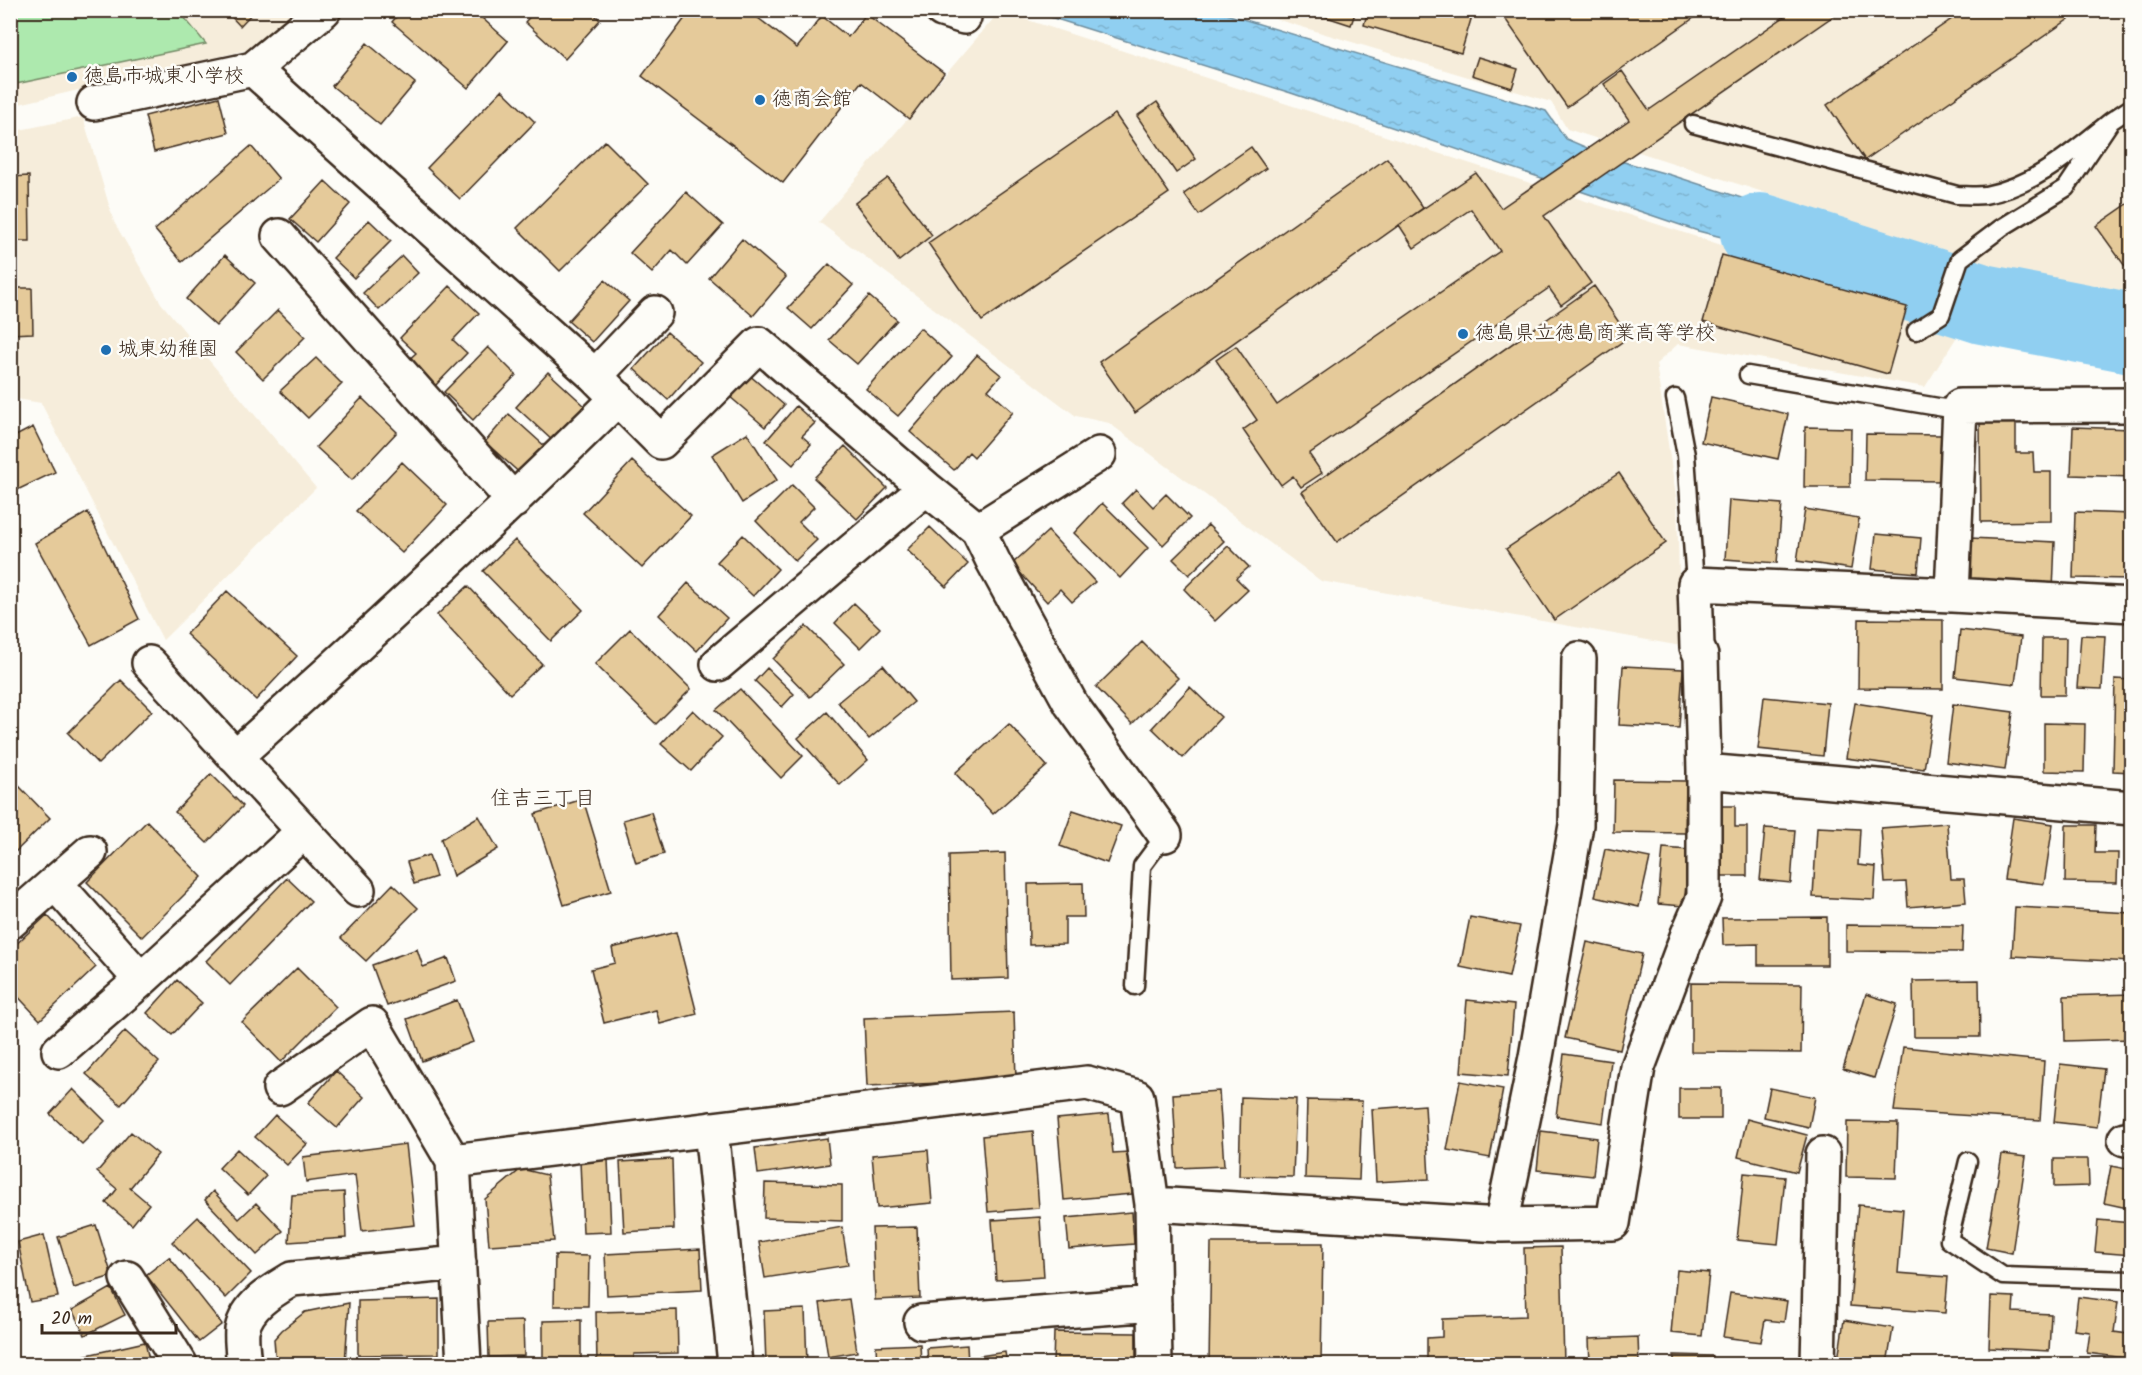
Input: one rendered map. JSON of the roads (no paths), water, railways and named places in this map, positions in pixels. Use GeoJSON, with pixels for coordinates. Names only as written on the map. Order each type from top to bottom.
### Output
{"type":"FeatureCollection","features":[{"type":"Feature","properties":{"kind":"street"},"geometry":{"type":"LineString","coordinates":[[94,103],[254,69],[324,10]]}},
{"type":"Feature","properties":{"kind":"street"},"geometry":{"type":"LineString","coordinates":[[254,69],[607,387],[661,442],[759,344],[978,530],[1071,704],[1165,836]]}},
{"type":"Feature","properties":{"kind":"street"},"geometry":{"type":"LineString","coordinates":[[279,236],[514,501]]}},
{"type":"Feature","properties":{"kind":"street"},"geometry":{"type":"LineString","coordinates":[[235,757],[514,501],[607,387],[656,313]]}},
{"type":"Feature","properties":{"kind":"street"},"geometry":{"type":"LineString","coordinates":[[1952,595],[1960,406],[2132,405]]}},
{"type":"Feature","properties":{"kind":"street"},"geometry":{"type":"LineString","coordinates":[[978,530],[1099,454]]}},
{"type":"Feature","properties":{"kind":"street"},"geometry":{"type":"LineString","coordinates":[[718,664],[926,488]]}},
{"type":"Feature","properties":{"kind":"street"},"geometry":{"type":"LineString","coordinates":[[1152,1204],[1501,1226],[1613,1223],[1638,1067],[1704,897],[1701,656],[1697,647],[1695,584],[2132,605]]}},
{"type":"Feature","properties":{"kind":"street"},"geometry":{"type":"LineString","coordinates":[[1501,1226],[1536,1057],[1576,825],[1579,658]]}},
{"type":"Feature","properties":{"kind":"street"},"geometry":{"type":"LineString","coordinates":[[149,663],[358,890]]}},
{"type":"Feature","properties":{"kind":"street"},"geometry":{"type":"LineString","coordinates":[[1704,771],[2132,808]]}},
{"type":"Feature","properties":{"kind":"street"},"geometry":{"type":"LineString","coordinates":[[59,1051],[141,980],[304,831]]}},
{"type":"Feature","properties":{"kind":"street"},"geometry":{"type":"LineString","coordinates":[[10,922],[90,852]]}},
{"type":"Feature","properties":{"kind":"street"},"geometry":{"type":"LineString","coordinates":[[55,883],[141,980]]}},
{"type":"Feature","properties":{"kind":"street"},"geometry":{"type":"LineString","coordinates":[[280,1088],[372,1024],[453,1161],[464,1365]]}},
{"type":"Feature","properties":{"kind":"street"},"geometry":{"type":"LineString","coordinates":[[453,1161],[1087,1083],[1137,1097],[1152,1204],[1155,1365]]}},
{"type":"Feature","properties":{"kind":"street"},"geometry":{"type":"LineString","coordinates":[[711,1129],[735,1365]]}},
{"type":"Feature","properties":{"kind":"street"},"geometry":{"type":"LineString","coordinates":[[1818,1365],[1823,1154]]}},
{"type":"Feature","properties":{"kind":"street"},"geometry":{"type":"LineString","coordinates":[[244,1365],[242,1330],[251,1310],[271,1292],[292,1279],[459,1263]]}},
{"type":"Feature","properties":{"kind":"street"},"geometry":{"type":"LineString","coordinates":[[127,1278],[180,1365]]}},
{"type":"Feature","properties":{"kind":"street"},"geometry":{"type":"LineString","coordinates":[[921,1322],[1154,1304]]}},
{"type":"Feature","properties":{"kind":"lane"},"geometry":{"type":"LineString","coordinates":[[1693,124],[1957,195],[1984,195],[2030,181],[2132,108]]}},
{"type":"Feature","properties":{"kind":"lane"},"geometry":{"type":"LineString","coordinates":[[1916,331],[1941,315],[1960,259],[2001,228],[2066,188],[2111,122]]}},
{"type":"Feature","properties":{"kind":"lane"},"geometry":{"type":"LineString","coordinates":[[1748,375],[1944,408],[1960,406]]}},
{"type":"Feature","properties":{"kind":"lane"},"geometry":{"type":"LineString","coordinates":[[1675,398],[1686,455],[1695,584]]}},
{"type":"Feature","properties":{"kind":"lane"},"geometry":{"type":"LineString","coordinates":[[1135,986],[1142,866],[1165,836]]}},
{"type":"Feature","properties":{"kind":"lane"},"geometry":{"type":"LineString","coordinates":[[1968,1161],[1949,1240],[2003,1276],[2132,1280]]}},
{"type":"Feature","properties":{"kind":"water"},"geometry":{"type":"Polygon","coordinates":[[[1031,11],[1216,11],[1546,111],[1566,139],[1613,159],[1671,175],[1868,239],[1862,278],[1800,257],[1698,231],[1291,93],[1031,11]]]}},
{"type":"Feature","properties":{"kind":"water"},"geometry":{"type":"Polygon","coordinates":[[[1932,258],[1975,279],[2131,322],[2131,351],[2031,332],[1967,311],[1917,300],[1932,258]]]}},
{"type":"Feature","properties":{"kind":"waterway"},"geometry":{"type":"LineString","coordinates":[[1760,233],[1983,304],[2132,333]]}},
{"type":"Feature","properties":{"kind":"place","name":"徳島市城東小学校"},"geometry":{"type":"Point","coordinates":[72,77]}},
{"type":"Feature","properties":{"kind":"place","name":"徳商会館"},"geometry":{"type":"Point","coordinates":[760,100]}},
{"type":"Feature","properties":{"kind":"place","name":"徳島県立徳島商業高等学校"},"geometry":{"type":"Point","coordinates":[1463,334]}},
{"type":"Feature","properties":{"kind":"place","name":"城東幼稚園"},"geometry":{"type":"Point","coordinates":[106,350]}},
{"type":"Feature","properties":{"kind":"district","name":"住吉三丁目"},"geometry":{"type":"Point","coordinates":[543,799]}}]}
